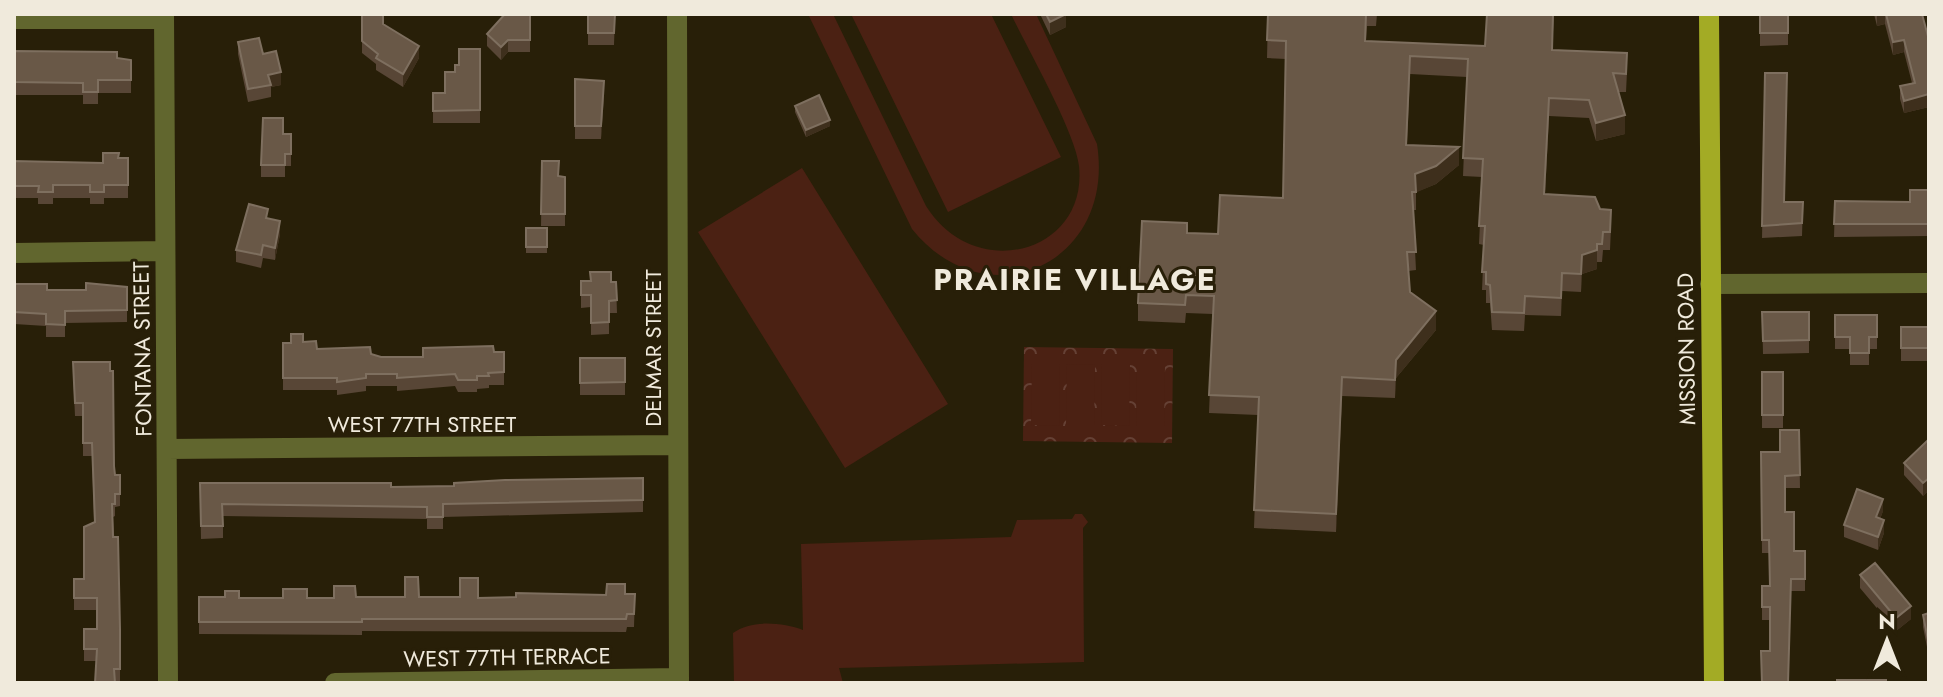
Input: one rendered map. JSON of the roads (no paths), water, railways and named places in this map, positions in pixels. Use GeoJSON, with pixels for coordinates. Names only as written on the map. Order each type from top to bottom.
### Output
{"type":"FeatureCollection","features":[{"type":"Feature","properties":{"kind":"main road","name":"MISSION ROAD"},"geometry":{"type":"LineString","coordinates":[[1709,14],[1714,683]]}},
{"type":"Feature","properties":{"kind":"street","name":"DELMAR STREET"},"geometry":{"type":"LineString","coordinates":[[677,14],[679,681]]}},
{"type":"Feature","properties":{"kind":"street"},"geometry":{"type":"LineString","coordinates":[[14,19],[164,16]]}},
{"type":"Feature","properties":{"kind":"street","name":"FONTANA STREET"},"geometry":{"type":"LineString","coordinates":[[164,16],[168,683]]}},
{"type":"Feature","properties":{"kind":"street"},"geometry":{"type":"LineString","coordinates":[[14,253],[165,251]]}},
{"type":"Feature","properties":{"kind":"street"},"geometry":{"type":"LineString","coordinates":[[1710,284],[1929,283]]}},
{"type":"Feature","properties":{"kind":"street","name":"WEST 77TH STREET"},"geometry":{"type":"LineString","coordinates":[[167,449],[677,445]]}},
{"type":"Feature","properties":{"kind":"street","name":"WEST 77TH TERRACE"},"geometry":{"type":"LineString","coordinates":[[335,683],[679,681]]}},
{"type":"Feature","properties":{"kind":"district","name":"PRAIRIE VILLAGE"},"geometry":{"type":"Point","coordinates":[1075,280]}}]}
